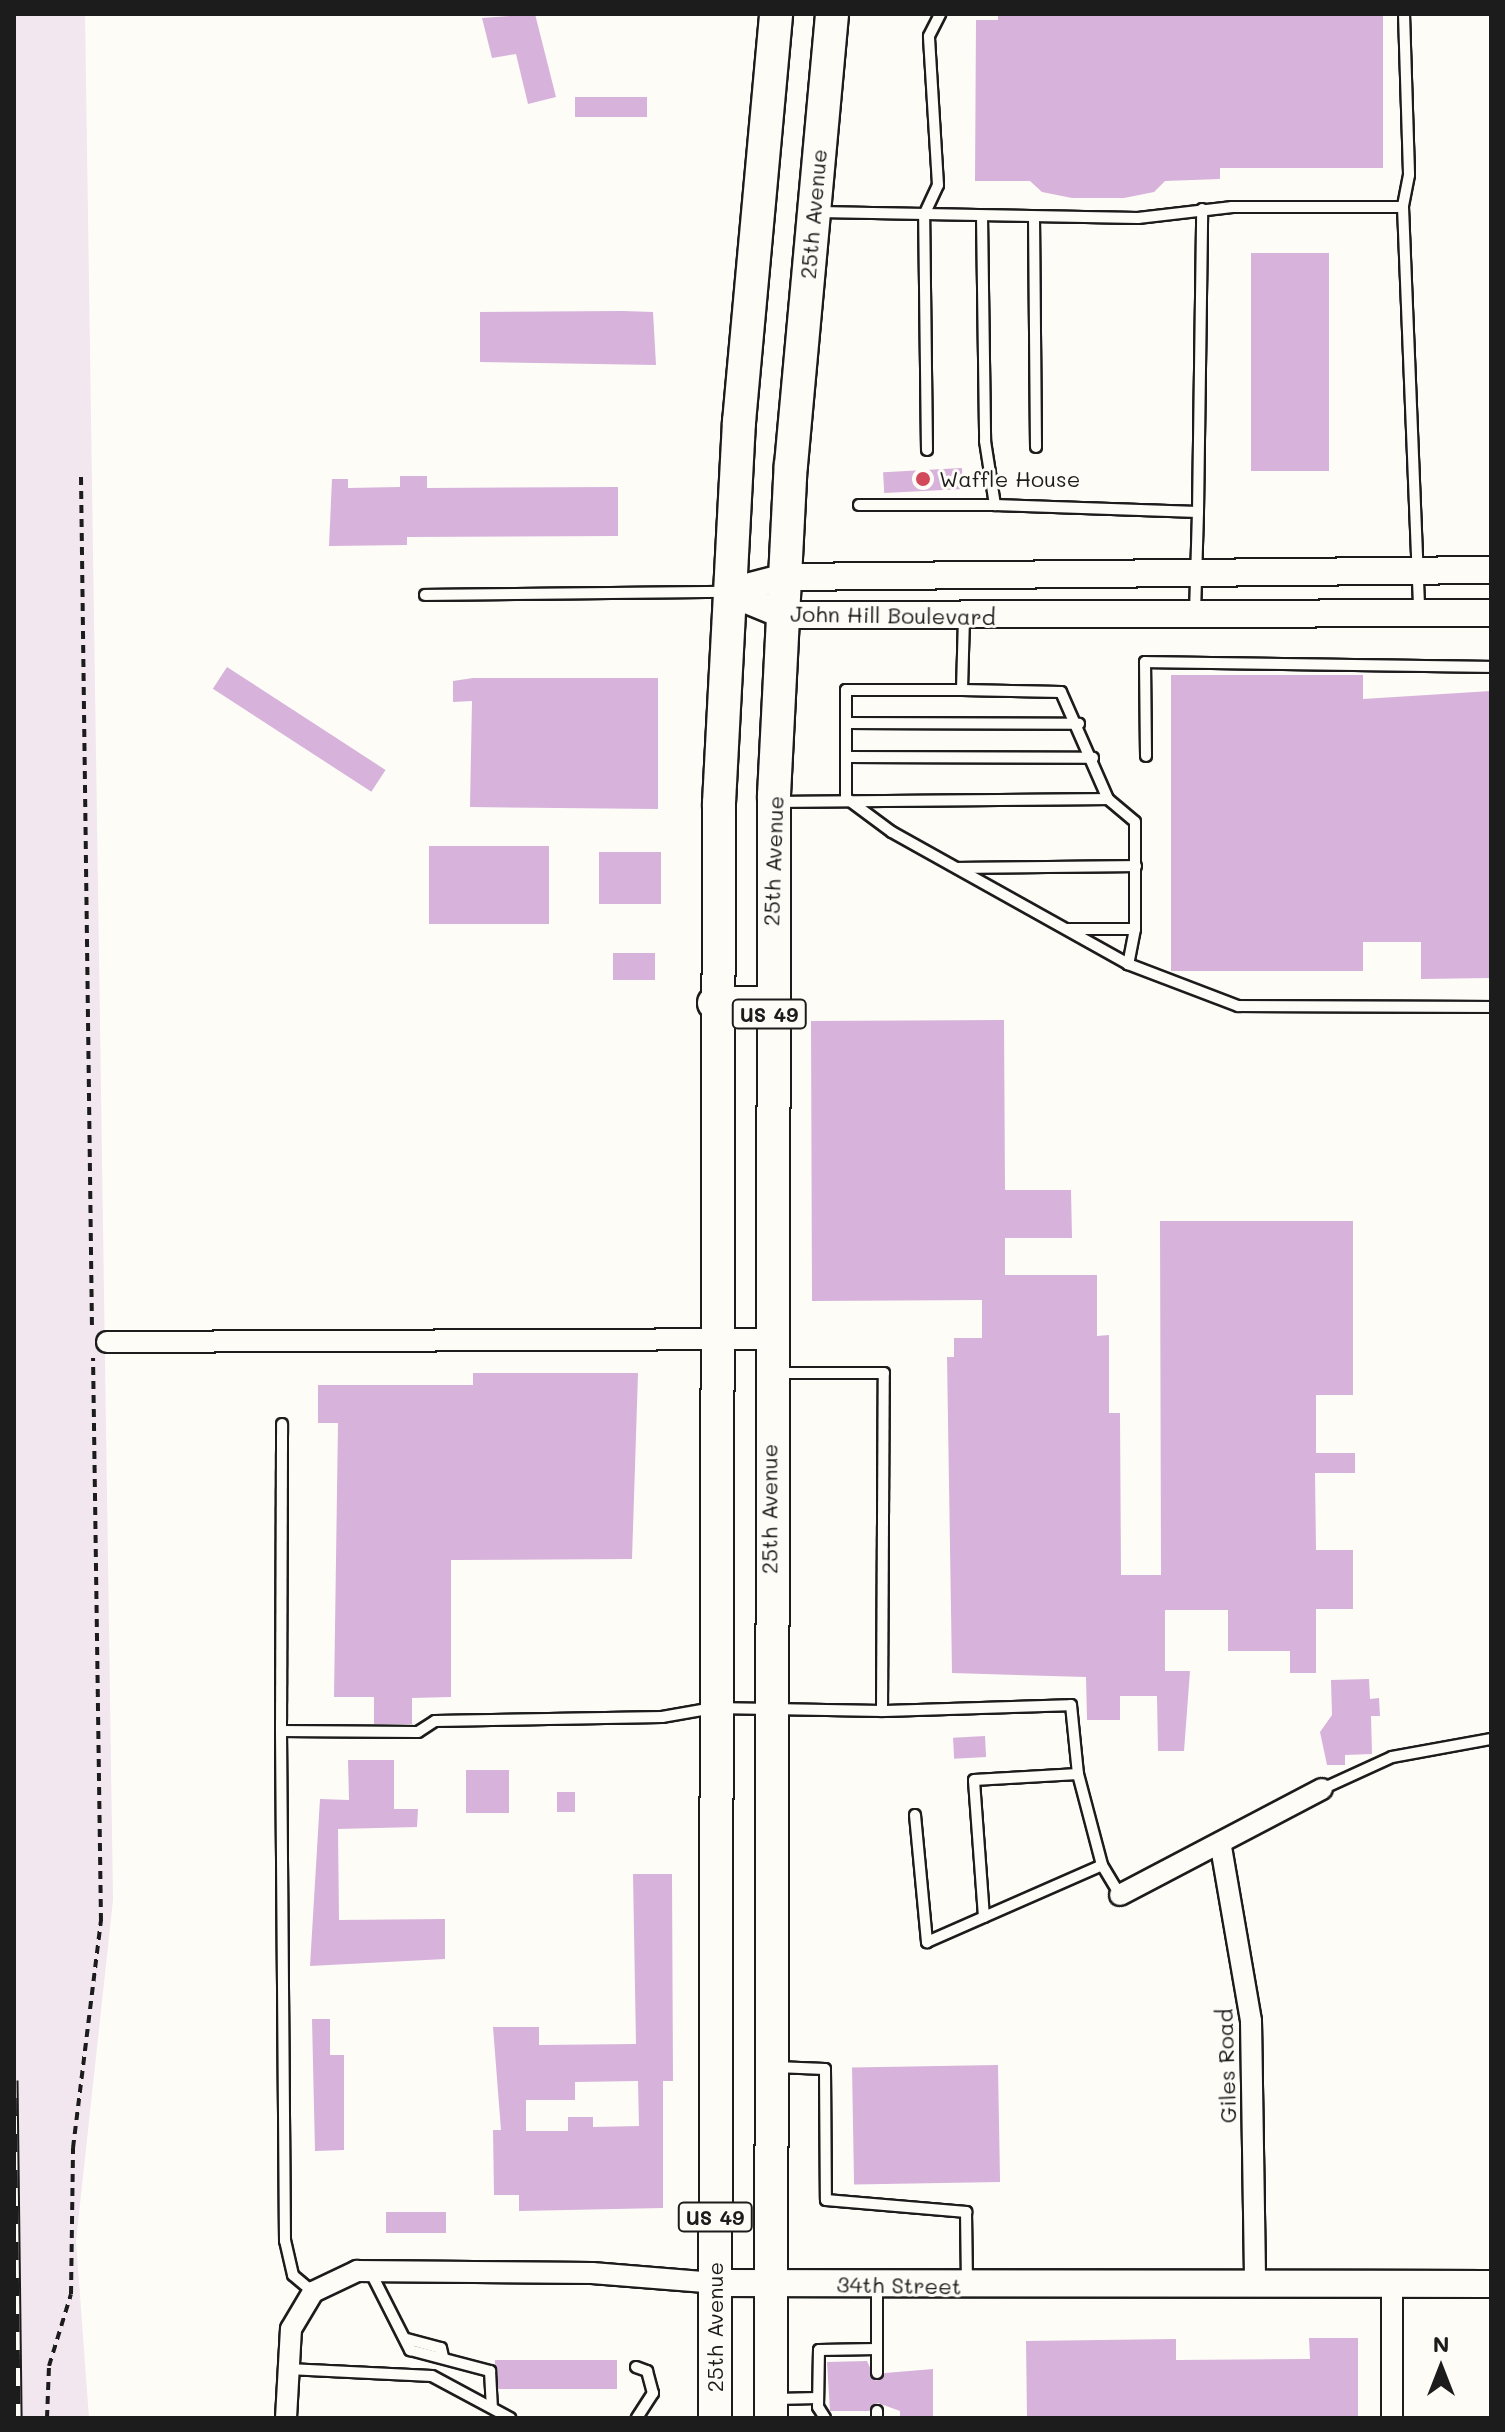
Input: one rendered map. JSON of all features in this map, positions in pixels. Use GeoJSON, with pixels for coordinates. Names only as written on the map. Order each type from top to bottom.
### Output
{"type":"FeatureCollection","features":[{"type":"Feature","properties":{"kind":"main road","name":"25th Avenue"},"geometry":{"type":"LineString","coordinates":[[715,2418],[714,1003],[727,592],[776,14]]}},
{"type":"Feature","properties":{"kind":"main road","name":"25th Avenue"},"geometry":{"type":"LineString","coordinates":[[771,2409],[769,1003],[774,802],[785,577],[813,212],[832,14]]}},
{"type":"Feature","properties":{"kind":"main road"},"geometry":{"type":"LineString","coordinates":[[714,1003],[769,1003]]}},
{"type":"Feature","properties":{"kind":"street","name":"John Hill Boulevard"},"geometry":{"type":"LineString","coordinates":[[727,592],[785,577],[1195,569],[1491,570]]}},
{"type":"Feature","properties":{"kind":"street","name":"John Hill Boulevard"},"geometry":{"type":"LineString","coordinates":[[727,592],[783,615],[964,618],[1195,613],[1491,613]]}},
{"type":"Feature","properties":{"kind":"street"},"geometry":{"type":"LineString","coordinates":[[97,1342],[769,1339]]}},
{"type":"Feature","properties":{"kind":"street"},"geometry":{"type":"LineString","coordinates":[[1120,1895],[1221,1847],[1322,1789]]}},
{"type":"Feature","properties":{"kind":"street","name":"Giles Road"},"geometry":{"type":"LineString","coordinates":[[1221,1847],[1251,2021],[1255,2286]]}},
{"type":"Feature","properties":{"kind":"street","name":"34th Street"},"geometry":{"type":"LineString","coordinates":[[313,2292],[369,2269],[715,2283],[967,2286],[1491,2284]]}},
{"type":"Feature","properties":{"kind":"street"},"geometry":{"type":"LineString","coordinates":[[1392,2285],[1392,2418]]}},
{"type":"Feature","properties":{"kind":"street"},"geometry":{"type":"LineString","coordinates":[[286,2418],[286,2369],[291,2329],[313,2292]]}},
{"type":"Feature","properties":{"kind":"lane"},"geometry":{"type":"LineString","coordinates":[[927,450],[924,215],[938,185],[928,71],[929,36],[940,14]]}},
{"type":"Feature","properties":{"kind":"lane"},"geometry":{"type":"LineString","coordinates":[[1404,14],[1409,175],[1403,207],[1419,614]]}},
{"type":"Feature","properties":{"kind":"lane"},"geometry":{"type":"LineString","coordinates":[[813,212],[1138,218],[1202,209],[1403,207]]}},
{"type":"Feature","properties":{"kind":"lane"},"geometry":{"type":"LineString","coordinates":[[1195,613],[1202,209]]}},
{"type":"Feature","properties":{"kind":"lane"},"geometry":{"type":"LineString","coordinates":[[982,216],[985,441],[995,505]]}},
{"type":"Feature","properties":{"kind":"lane"},"geometry":{"type":"LineString","coordinates":[[1034,217],[1036,447]]}},
{"type":"Feature","properties":{"kind":"lane"},"geometry":{"type":"LineString","coordinates":[[859,505],[995,505],[1198,512]]}},
{"type":"Feature","properties":{"kind":"lane"},"geometry":{"type":"LineString","coordinates":[[425,595],[727,592]]}},
{"type":"Feature","properties":{"kind":"lane"},"geometry":{"type":"LineString","coordinates":[[962,690],[964,618]]}},
{"type":"Feature","properties":{"kind":"lane"},"geometry":{"type":"LineString","coordinates":[[1146,756],[1145,662],[1491,667]]}},
{"type":"Feature","properties":{"kind":"lane"},"geometry":{"type":"LineString","coordinates":[[846,798],[846,690],[1061,692],[1079,724],[1108,799],[1135,822],[1135,929],[1128,964]]}},
{"type":"Feature","properties":{"kind":"lane"},"geometry":{"type":"LineString","coordinates":[[846,723],[1079,724]]}},
{"type":"Feature","properties":{"kind":"lane"},"geometry":{"type":"LineString","coordinates":[[846,757],[1093,758]]}},
{"type":"Feature","properties":{"kind":"lane"},"geometry":{"type":"LineString","coordinates":[[846,798],[957,868],[1128,964],[1238,1006],[1491,1007]]}},
{"type":"Feature","properties":{"kind":"lane"},"geometry":{"type":"LineString","coordinates":[[774,802],[846,798],[1108,799]]}},
{"type":"Feature","properties":{"kind":"lane"},"geometry":{"type":"LineString","coordinates":[[957,868],[1136,866]]}},
{"type":"Feature","properties":{"kind":"lane"},"geometry":{"type":"LineString","coordinates":[[1065,928],[1135,929]]}},
{"type":"Feature","properties":{"kind":"lane"},"geometry":{"type":"LineString","coordinates":[[769,1373],[884,1373],[882,1711]]}},
{"type":"Feature","properties":{"kind":"lane"},"geometry":{"type":"LineString","coordinates":[[282,1424],[285,2241],[293,2275],[313,2292]]}},
{"type":"Feature","properties":{"kind":"lane"},"geometry":{"type":"LineString","coordinates":[[281,1731],[418,1732],[435,1721],[662,1717],[713,1708],[882,1711],[1071,1705],[1078,1774],[1102,1865],[1120,1895]]}},
{"type":"Feature","properties":{"kind":"lane"},"geometry":{"type":"LineString","coordinates":[[1322,1789],[1392,1757],[1491,1739]]}},
{"type":"Feature","properties":{"kind":"lane"},"geometry":{"type":"LineString","coordinates":[[984,1917],[974,1780],[1078,1774]]}},
{"type":"Feature","properties":{"kind":"lane"},"geometry":{"type":"LineString","coordinates":[[915,1815],[927,1942],[1102,1865]]}},
{"type":"Feature","properties":{"kind":"lane"},"geometry":{"type":"LineString","coordinates":[[770,2066],[825,2069],[826,2200],[966,2212],[967,2286]]}},
{"type":"Feature","properties":{"kind":"lane"},"geometry":{"type":"LineString","coordinates":[[369,2269],[407,2339],[441,2348],[443,2357],[490,2371],[492,2407]]}},
{"type":"Feature","properties":{"kind":"lane"},"geometry":{"type":"LineString","coordinates":[[877,2284],[877,2373]]}},
{"type":"Feature","properties":{"kind":"lane"},"geometry":{"type":"LineString","coordinates":[[825,2418],[818,2398],[821,2384],[819,2350],[877,2349]]}},
{"type":"Feature","properties":{"kind":"lane"},"geometry":{"type":"LineString","coordinates":[[636,2367],[647,2371],[653,2393],[637,2418]]}},
{"type":"Feature","properties":{"kind":"lane"},"geometry":{"type":"LineString","coordinates":[[286,2369],[432,2376],[510,2418]]}},
{"type":"Feature","properties":{"kind":"lane"},"geometry":{"type":"LineString","coordinates":[[771,2409],[818,2398]]}},
{"type":"Feature","properties":{"kind":"path"},"geometry":{"type":"LineString","coordinates":[[47,2418],[49,2366],[71,2294],[73,2148],[101,1921],[97,1342],[81,477]]}},
{"type":"Feature","properties":{"kind":"shaded area"},"geometry":{"type":"Polygon","coordinates":[[[14,14],[85,14],[113,1900],[76,2241],[89,2418],[14,2418],[14,14]]]}},
{"type":"Feature","properties":{"kind":"building"},"geometry":{"type":"Polygon","coordinates":[[[535,14],[556,97],[528,104],[516,54],[492,58],[482,18],[535,14]]]}},
{"type":"Feature","properties":{"kind":"building"},"geometry":{"type":"Polygon","coordinates":[[[998,14],[1383,14],[1383,168],[1220,168],[1220,179],[1165,181],[1154,192],[1124,198],[1072,198],[1042,192],[1030,181],[975,181],[976,20],[998,20],[998,14]]]}},
{"type":"Feature","properties":{"kind":"building"},"geometry":{"type":"Polygon","coordinates":[[[575,97],[647,97],[647,117],[575,117],[575,97]]]}},
{"type":"Feature","properties":{"kind":"building"},"geometry":{"type":"Polygon","coordinates":[[[1251,253],[1329,253],[1329,471],[1251,471],[1251,253]]]}},
{"type":"Feature","properties":{"kind":"building"},"geometry":{"type":"Polygon","coordinates":[[[480,312],[653,312],[656,365],[480,362],[480,312]]]}},
{"type":"Feature","properties":{"kind":"building","name":"Waffle House"},"geometry":{"type":"Polygon","coordinates":[[[962,468],[963,489],[884,493],[883,472],[962,468]]]}},
{"type":"Feature","properties":{"kind":"building"},"geometry":{"type":"Polygon","coordinates":[[[400,476],[427,476],[427,488],[618,487],[618,536],[407,537],[407,545],[329,546],[332,479],[348,479],[348,488],[400,487],[400,476]]]}},
{"type":"Feature","properties":{"kind":"building"},"geometry":{"type":"Polygon","coordinates":[[[227,667],[386,770],[371,792],[213,689],[227,667]]]}},
{"type":"Feature","properties":{"kind":"building"},"geometry":{"type":"Polygon","coordinates":[[[1171,675],[1363,675],[1363,699],[1491,691],[1491,978],[1421,979],[1421,942],[1363,942],[1363,971],[1171,971],[1171,675]]]}},
{"type":"Feature","properties":{"kind":"building"},"geometry":{"type":"Polygon","coordinates":[[[473,678],[658,678],[658,809],[470,807],[472,701],[453,702],[453,681],[473,678]]]}},
{"type":"Feature","properties":{"kind":"building"},"geometry":{"type":"Polygon","coordinates":[[[429,846],[549,846],[549,924],[429,924],[429,846]]]}},
{"type":"Feature","properties":{"kind":"building"},"geometry":{"type":"Polygon","coordinates":[[[599,852],[661,852],[661,904],[599,904],[599,852]]]}},
{"type":"Feature","properties":{"kind":"building"},"geometry":{"type":"Polygon","coordinates":[[[613,953],[655,953],[655,980],[613,980],[613,953]]]}},
{"type":"Feature","properties":{"kind":"building"},"geometry":{"type":"Polygon","coordinates":[[[1004,1020],[1005,1190],[1071,1190],[1072,1238],[1005,1238],[1005,1275],[1097,1275],[1097,1336],[1109,1335],[1109,1413],[1120,1413],[1121,1575],[1161,1575],[1160,1221],[1353,1221],[1353,1395],[1316,1395],[1316,1453],[1355,1453],[1355,1473],[1315,1473],[1316,1550],[1353,1550],[1353,1609],[1316,1609],[1316,1673],[1290,1673],[1290,1651],[1228,1651],[1228,1610],[1165,1610],[1165,1671],[1190,1671],[1184,1751],[1158,1751],[1157,1696],[1120,1696],[1120,1720],[1087,1720],[1086,1677],[952,1673],[947,1357],[954,1357],[954,1338],[982,1338],[982,1300],[812,1301],[811,1021],[1004,1020]]]}},
{"type":"Feature","properties":{"kind":"building"},"geometry":{"type":"Polygon","coordinates":[[[473,1373],[638,1373],[632,1559],[451,1560],[451,1697],[412,1698],[412,1724],[374,1724],[374,1697],[334,1697],[338,1423],[318,1423],[318,1385],[473,1385],[473,1373]]]}},
{"type":"Feature","properties":{"kind":"building"},"geometry":{"type":"Polygon","coordinates":[[[1369,1679],[1370,1699],[1379,1698],[1380,1716],[1371,1716],[1372,1754],[1345,1755],[1345,1765],[1327,1765],[1320,1732],[1332,1715],[1331,1680],[1369,1679]]]}},
{"type":"Feature","properties":{"kind":"building"},"geometry":{"type":"Polygon","coordinates":[[[985,1736],[986,1757],[954,1759],[953,1738],[985,1736]]]}},
{"type":"Feature","properties":{"kind":"building"},"geometry":{"type":"Polygon","coordinates":[[[348,1760],[394,1760],[394,1809],[418,1809],[417,1827],[338,1829],[339,1920],[445,1919],[445,1959],[310,1966],[320,1799],[349,1800],[348,1760]]]}},
{"type":"Feature","properties":{"kind":"building"},"geometry":{"type":"Polygon","coordinates":[[[466,1770],[509,1770],[509,1813],[466,1813],[466,1770]]]}},
{"type":"Feature","properties":{"kind":"building"},"geometry":{"type":"Polygon","coordinates":[[[557,1792],[575,1792],[575,1812],[557,1812],[557,1792]]]}},
{"type":"Feature","properties":{"kind":"building"},"geometry":{"type":"Polygon","coordinates":[[[633,1874],[672,1874],[673,2081],[663,2081],[663,2208],[519,2211],[519,2195],[494,2195],[493,2130],[501,2130],[493,2027],[539,2027],[539,2045],[636,2044],[633,1874]],[[638,2081],[575,2082],[575,2100],[526,2100],[526,2131],[568,2131],[568,2117],[593,2117],[593,2127],[639,2126],[638,2081]]]}},
{"type":"Feature","properties":{"kind":"building"},"geometry":{"type":"Polygon","coordinates":[[[312,2019],[330,2019],[330,2055],[344,2055],[344,2150],[315,2151],[312,2019]]]}},
{"type":"Feature","properties":{"kind":"building"},"geometry":{"type":"Polygon","coordinates":[[[998,2065],[1000,2182],[854,2185],[852,2068],[998,2065]]]}},
{"type":"Feature","properties":{"kind":"building"},"geometry":{"type":"Polygon","coordinates":[[[386,2212],[446,2212],[446,2233],[386,2233],[386,2212]]]}},
{"type":"Feature","properties":{"kind":"building"},"geometry":{"type":"Polygon","coordinates":[[[1309,2338],[1358,2338],[1358,2418],[1027,2418],[1026,2341],[1176,2339],[1176,2360],[1310,2359],[1309,2338]]]}},
{"type":"Feature","properties":{"kind":"building"},"geometry":{"type":"Polygon","coordinates":[[[495,2360],[617,2360],[617,2389],[495,2389],[495,2360]]]}},
{"type":"Feature","properties":{"kind":"building"},"geometry":{"type":"Polygon","coordinates":[[[867,2361],[876,2381],[885,2373],[933,2369],[933,2418],[900,2418],[900,2411],[878,2403],[869,2411],[830,2411],[827,2362],[867,2361]]]}},
{"type":"Feature","properties":{"kind":"railway"},"geometry":{"type":"LineString","coordinates":[[14,2080],[18,2418]]}},
{"type":"Feature","properties":{"kind":"place","name":"Waffle House"},"geometry":{"type":"Point","coordinates":[923,479]}}]}
